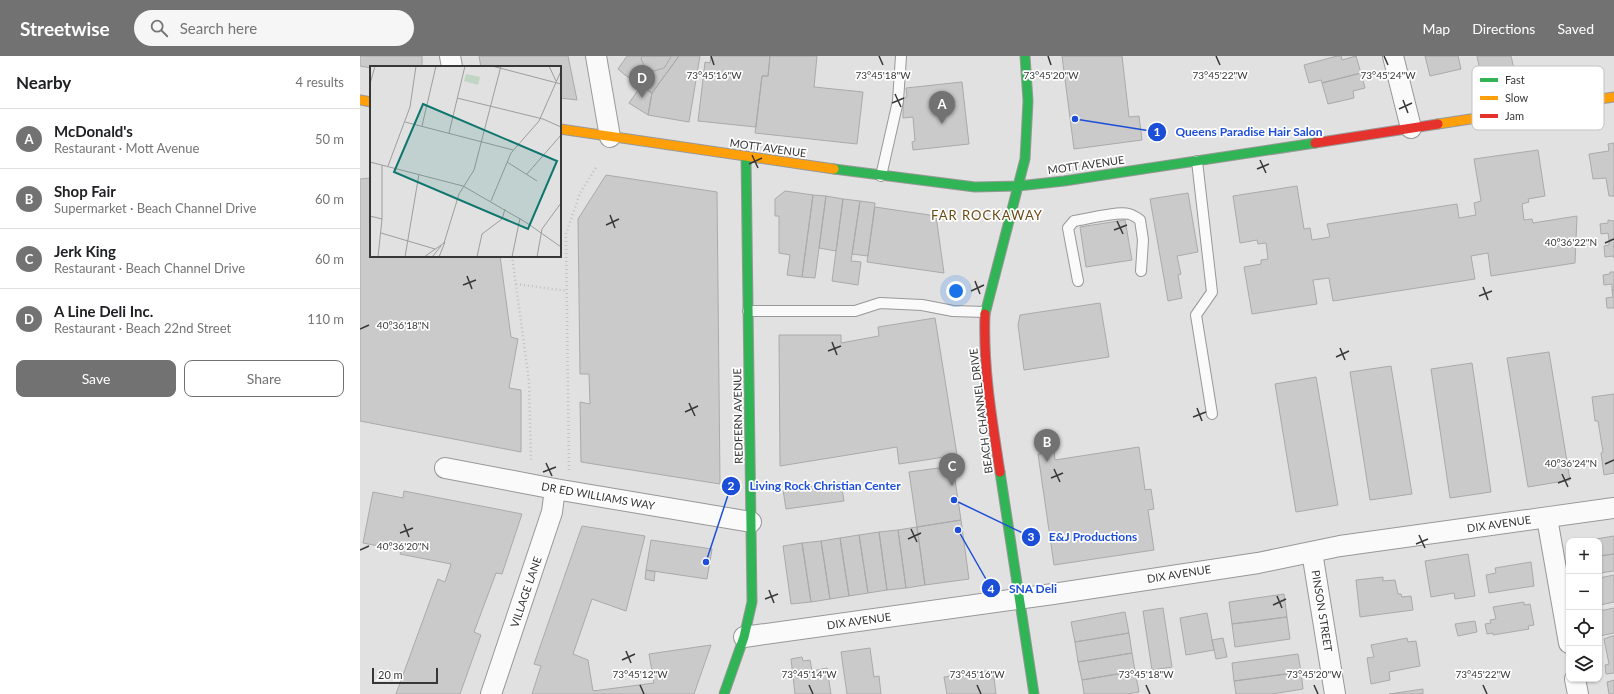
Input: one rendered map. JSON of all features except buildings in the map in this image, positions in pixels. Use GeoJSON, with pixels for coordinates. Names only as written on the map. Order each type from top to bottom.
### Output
{"type":"FeatureCollection","features":[{"type":"Feature","properties":{"kind":"street"},"geometry":{"type":"LineString","coordinates":[[450,56],[452,66]]}},
{"type":"Feature","properties":{"kind":"street"},"geometry":{"type":"LineString","coordinates":[[596,56],[610,137]]}},
{"type":"Feature","properties":{"kind":"street","name":"BEACH CHANNEL DRIVE"},"geometry":{"type":"LineString","coordinates":[[1025,56],[1028,101],[1024,159],[985,312],[984,346],[989,397],[1034,694]]}},
{"type":"Feature","properties":{"kind":"street"},"geometry":{"type":"LineString","coordinates":[[1393,56],[1411,128]]}},
{"type":"Feature","properties":{"kind":"street","name":"MOTT AVENUE"},"geometry":{"type":"LineString","coordinates":[[1604,99],[1614,97]]}},
{"type":"Feature","properties":{"kind":"street"},"geometry":{"type":"LineString","coordinates":[[360,100],[370,102]]}},
{"type":"Feature","properties":{"kind":"street","name":"MOTT AVENUE"},"geometry":{"type":"LineString","coordinates":[[561,129],[881,176],[975,187],[1018,186],[1064,181],[1472,119]]}},
{"type":"Feature","properties":{"kind":"street","name":"REDFERN AVENUE"},"geometry":{"type":"LineString","coordinates":[[724,694],[744,637],[752,602],[746,157]]}},
{"type":"Feature","properties":{"kind":"street","name":"DR ED WILLIAMS WAY"},"geometry":{"type":"LineString","coordinates":[[445,468],[555,489],[751,522]]}},
{"type":"Feature","properties":{"kind":"street","name":"VILLAGE LANE"},"geometry":{"type":"LineString","coordinates":[[491,694],[552,512],[555,489]]}},
{"type":"Feature","properties":{"kind":"street","name":"DIX AVENUE"},"geometry":{"type":"LineString","coordinates":[[744,637],[1258,563],[1340,546],[1614,508]]}},
{"type":"Feature","properties":{"kind":"street"},"geometry":{"type":"LineString","coordinates":[[1547,518],[1566,626]]}},
{"type":"Feature","properties":{"kind":"street","name":"PINSON STREET"},"geometry":{"type":"LineString","coordinates":[[1312,552],[1335,694]]}},
{"type":"Feature","properties":{"kind":"street"},"geometry":{"type":"LineString","coordinates":[[1576,682],[1578,694]]}},
{"type":"Feature","properties":{"kind":"lane"},"geometry":{"type":"LineString","coordinates":[[881,176],[898,101],[901,56]]}},
{"type":"Feature","properties":{"kind":"lane"},"geometry":{"type":"LineString","coordinates":[[1197,161],[1212,292],[1196,314],[1212,414]]}},
{"type":"Feature","properties":{"kind":"lane"},"geometry":{"type":"LineString","coordinates":[[1078,281],[1068,228],[1074,221],[1097,217],[1126,213],[1133,215],[1140,220],[1143,240],[1141,271]]}},
{"type":"Feature","properties":{"kind":"lane"},"geometry":{"type":"LineString","coordinates":[[748,311],[855,311],[880,304],[922,305],[953,311],[985,312]]}},
{"type":"Feature","properties":{"kind":"path"},"geometry":{"type":"LineString","coordinates":[[569,474],[566,234],[580,193],[597,166]]}},
{"type":"Feature","properties":{"kind":"path"},"geometry":{"type":"LineString","coordinates":[[512,257],[529,381],[531,467]]}},
{"type":"Feature","properties":{"kind":"path"},"geometry":{"type":"LineString","coordinates":[[516,284],[567,291]]}},
{"type":"Feature","properties":{"kind":"traffic: fast"},"geometry":{"type":"LineString","coordinates":[[985,314],[1025,159],[1028,101],[1025,56]]}},
{"type":"Feature","properties":{"kind":"traffic: fast"},"geometry":{"type":"LineString","coordinates":[[834,169],[975,187],[1018,186],[1064,181],[1315,143]]}},
{"type":"Feature","properties":{"kind":"traffic: fast"},"geometry":{"type":"LineString","coordinates":[[724,694],[744,637],[752,602],[746,157]]}},
{"type":"Feature","properties":{"kind":"traffic: fast"},"geometry":{"type":"LineString","coordinates":[[1000,472],[1034,694]]}},
{"type":"Feature","properties":{"kind":"traffic: slow"},"geometry":{"type":"LineString","coordinates":[[1604,99],[1614,97]]}},
{"type":"Feature","properties":{"kind":"traffic: slow"},"geometry":{"type":"LineString","coordinates":[[360,100],[370,102]]}},
{"type":"Feature","properties":{"kind":"traffic: slow"},"geometry":{"type":"LineString","coordinates":[[1438,124],[1472,119]]}},
{"type":"Feature","properties":{"kind":"traffic: slow"},"geometry":{"type":"LineString","coordinates":[[561,129],[834,169]]}},
{"type":"Feature","properties":{"kind":"traffic: jam"},"geometry":{"type":"LineString","coordinates":[[1315,143],[1438,124]]}},
{"type":"Feature","properties":{"kind":"traffic: jam"},"geometry":{"type":"LineString","coordinates":[[985,314],[985,354],[991,413],[1000,472]]}},
{"type":"Feature","properties":{"kind":"place","name":"A Line Deli Inc."},"geometry":{"type":"Point","coordinates":[642,98]}},
{"type":"Feature","properties":{"kind":"place","name":"Queens Paradise Hair Salon"},"geometry":{"type":"Point","coordinates":[1075,119]}},
{"type":"Feature","properties":{"kind":"place","name":"McDonald's"},"geometry":{"type":"Point","coordinates":[942,124]}},
{"type":"Feature","properties":{"kind":"place","name":"Shop Fair"},"geometry":{"type":"Point","coordinates":[1047,462]}},
{"type":"Feature","properties":{"kind":"place","name":"Jerk King"},"geometry":{"type":"Point","coordinates":[952,486]}},
{"type":"Feature","properties":{"kind":"place","name":"E&J Productions"},"geometry":{"type":"Point","coordinates":[954,500]}},
{"type":"Feature","properties":{"kind":"place","name":"SNA Deli"},"geometry":{"type":"Point","coordinates":[958,530]}},
{"type":"Feature","properties":{"kind":"place","name":"Living Rock Christian Center"},"geometry":{"type":"Point","coordinates":[706,562]}},
{"type":"Feature","properties":{"kind":"district","name":"FAR ROCKAWAY"},"geometry":{"type":"Point","coordinates":[987,215]}}]}
